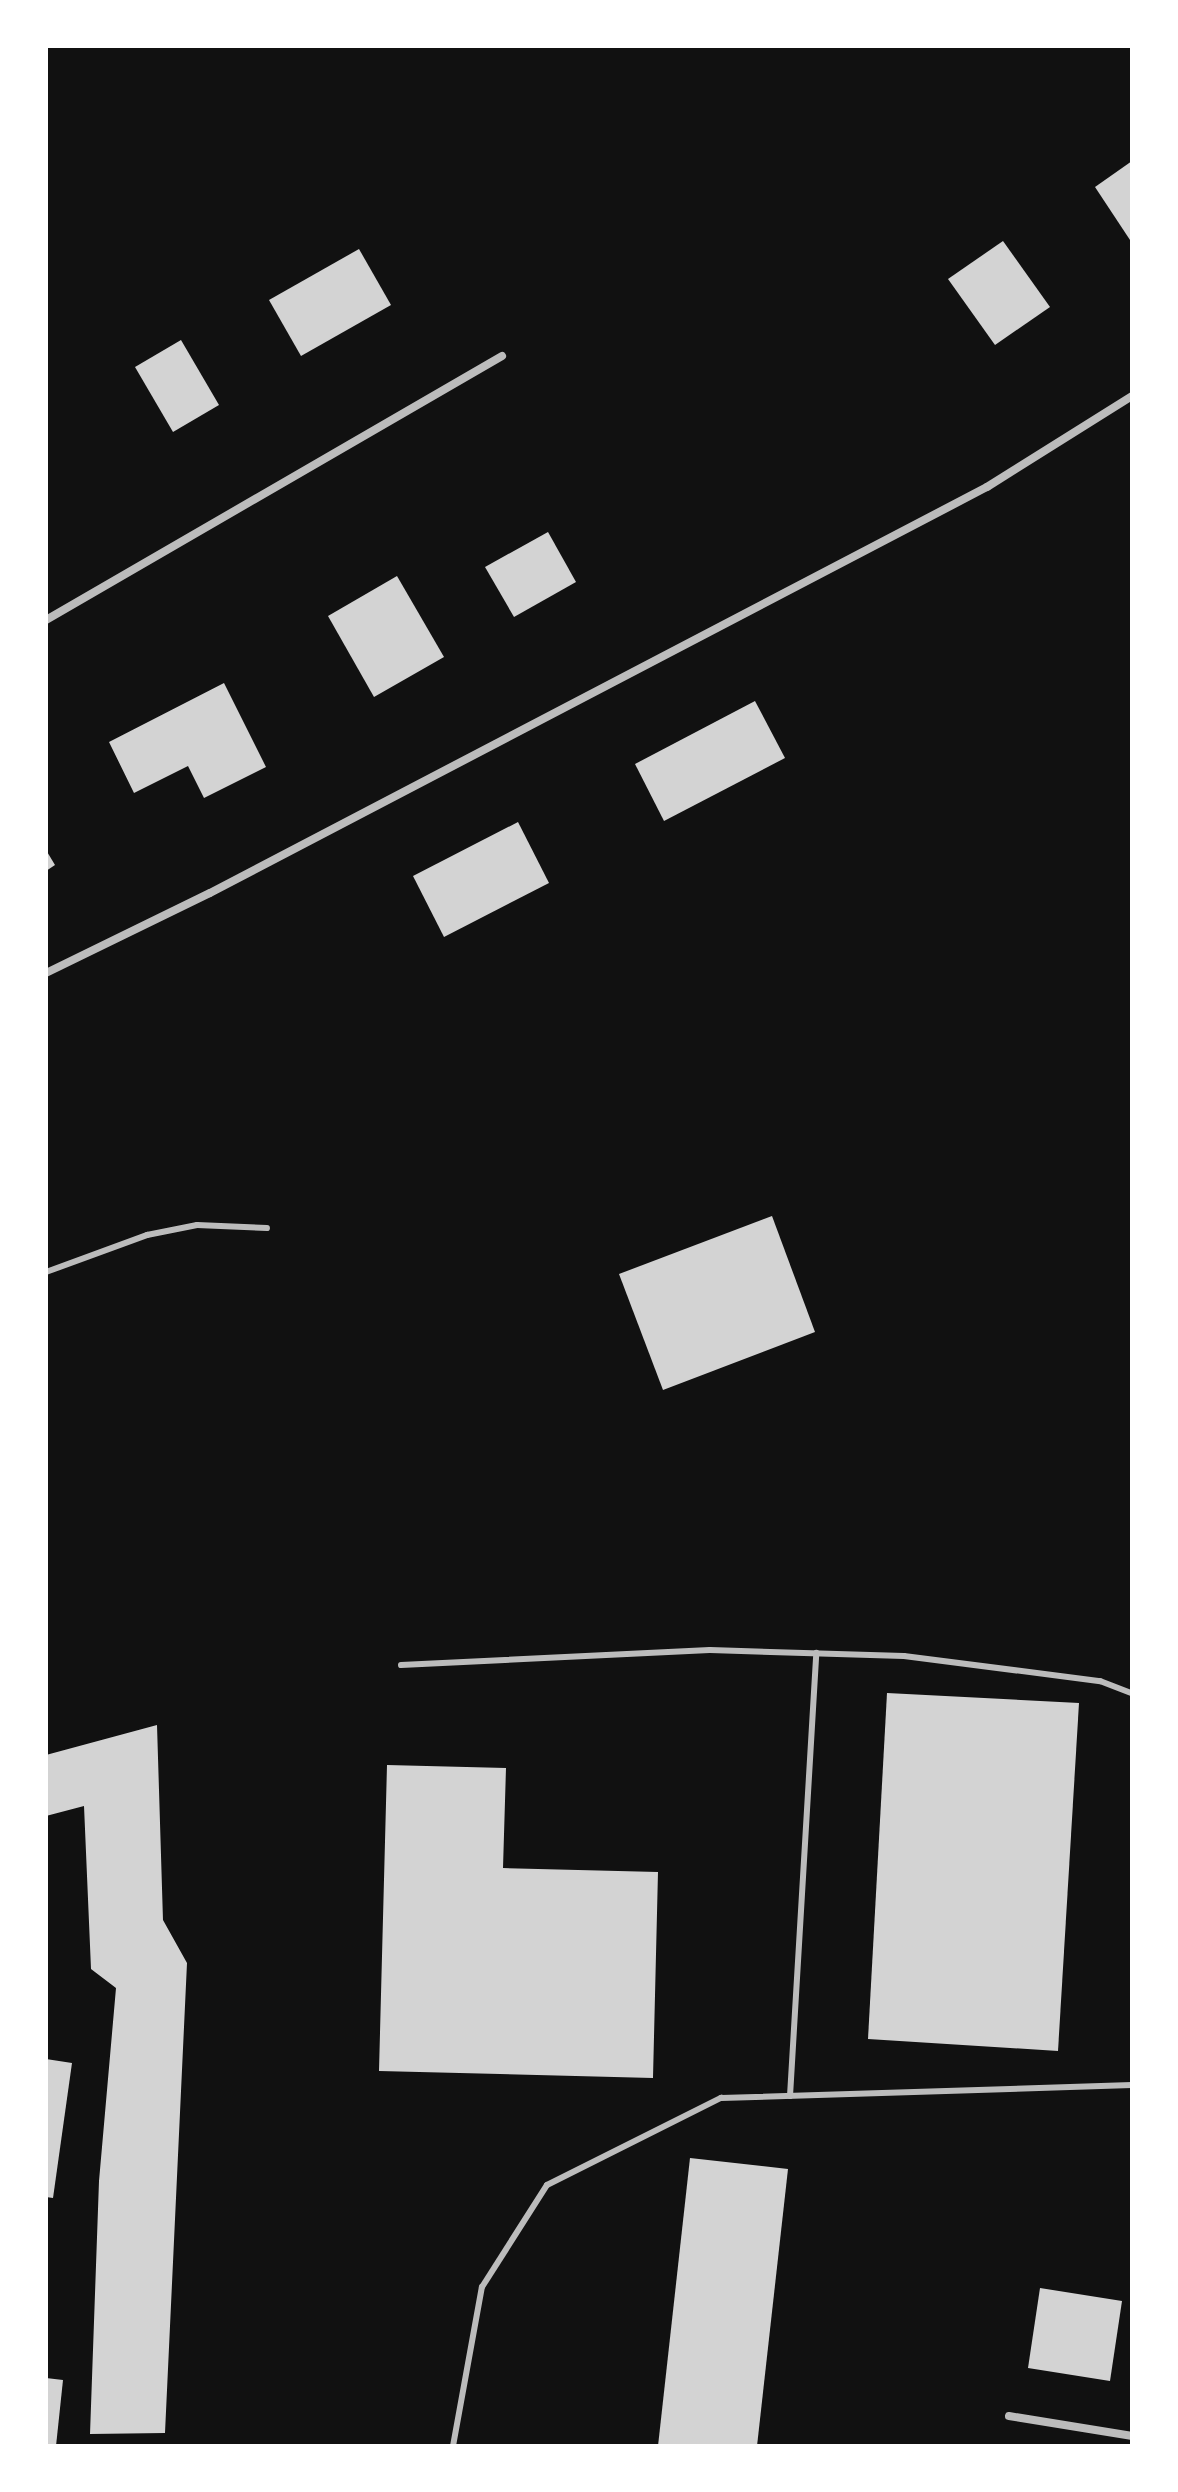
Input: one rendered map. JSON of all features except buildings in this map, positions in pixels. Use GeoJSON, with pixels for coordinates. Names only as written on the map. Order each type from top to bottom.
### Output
{"type":"FeatureCollection","features":[{"type":"Feature","properties":{"kind":"street"},"geometry":{"type":"LineString","coordinates":[[46,620],[502,356]]}},
{"type":"Feature","properties":{"kind":"street"},"geometry":{"type":"LineString","coordinates":[[46,973],[210,893],[987,487],[1132,396]]}},
{"type":"Feature","properties":{"kind":"street"},"geometry":{"type":"LineString","coordinates":[[1009,2416],[1132,2436]]}},
{"type":"Feature","properties":{"kind":"lane"},"geometry":{"type":"LineString","coordinates":[[46,1272],[147,1235],[197,1225],[267,1228]]}},
{"type":"Feature","properties":{"kind":"lane"},"geometry":{"type":"LineString","coordinates":[[401,1665],[710,1650],[904,1656],[1100,1681],[1132,1693]]}},
{"type":"Feature","properties":{"kind":"lane"},"geometry":{"type":"LineString","coordinates":[[790,2096],[816,1653]]}},
{"type":"Feature","properties":{"kind":"lane"},"geometry":{"type":"LineString","coordinates":[[453,2446],[482,2287],[547,2185],[721,2098],[1132,2085]]}}]}
